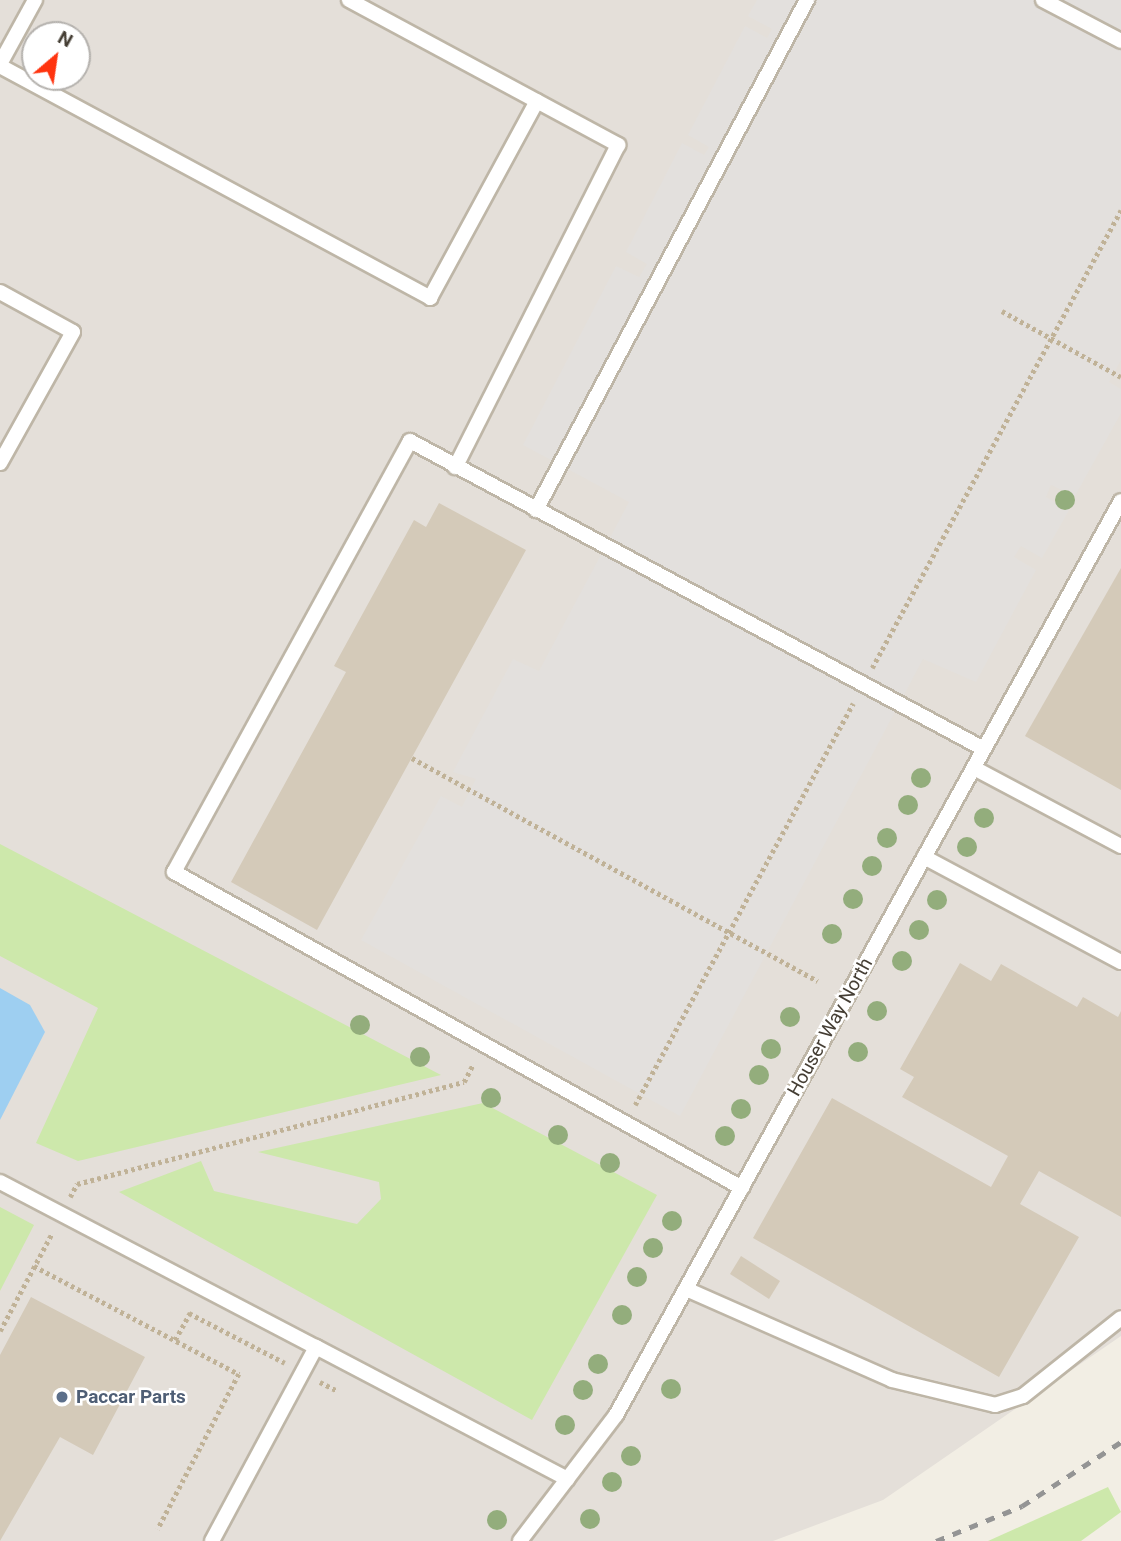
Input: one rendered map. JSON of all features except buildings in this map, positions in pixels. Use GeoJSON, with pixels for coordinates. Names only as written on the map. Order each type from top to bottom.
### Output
{"type":"FeatureCollection","features":[{"type":"Feature","properties":{"kind":"lane"},"geometry":{"type":"LineString","coordinates":[[35,0],[0,65],[430,298],[537,101]]}},
{"type":"Feature","properties":{"kind":"lane"},"geometry":{"type":"LineString","coordinates":[[349,0],[618,145],[456,467]]}},
{"type":"Feature","properties":{"kind":"lane"},"geometry":{"type":"LineString","coordinates":[[536,510],[807,0]]}},
{"type":"Feature","properties":{"kind":"lane"},"geometry":{"type":"LineString","coordinates":[[1043,0],[1121,41]]}},
{"type":"Feature","properties":{"kind":"lane"},"geometry":{"type":"LineString","coordinates":[[0,292],[73,332],[0,463]]}},
{"type":"Feature","properties":{"kind":"lane"},"geometry":{"type":"LineString","coordinates":[[741,1188],[174,872],[410,441],[984,749]]}},
{"type":"Feature","properties":{"kind":"lane","name":"Houser Way North"},"geometry":{"type":"LineString","coordinates":[[520,1541],[616,1415],[1121,500]]}},
{"type":"Feature","properties":{"kind":"lane"},"geometry":{"type":"LineString","coordinates":[[974,768],[1121,846]]}},
{"type":"Feature","properties":{"kind":"lane"},"geometry":{"type":"LineString","coordinates":[[924,857],[1121,962]]}},
{"type":"Feature","properties":{"kind":"lane"},"geometry":{"type":"LineString","coordinates":[[0,1182],[567,1479]]}},
{"type":"Feature","properties":{"kind":"lane"},"geometry":{"type":"LineString","coordinates":[[686,1289],[891,1380],[995,1405],[1023,1396],[1121,1318]]}},
{"type":"Feature","properties":{"kind":"lane"},"geometry":{"type":"LineString","coordinates":[[212,1541],[316,1347]]}},
{"type":"Feature","properties":{"kind":"path"},"geometry":{"type":"LineString","coordinates":[[1002,311],[1121,377]]}},
{"type":"Feature","properties":{"kind":"path"},"geometry":{"type":"LineString","coordinates":[[412,758],[818,981]]}},
{"type":"Feature","properties":{"kind":"path"},"geometry":{"type":"LineString","coordinates":[[0,1331],[77,1184],[464,1082],[484,1044]]}},
{"type":"Feature","properties":{"kind":"path"},"geometry":{"type":"LineString","coordinates":[[34,1266],[239,1374],[158,1529]]}},
{"type":"Feature","properties":{"kind":"path"},"geometry":{"type":"LineString","coordinates":[[175,1340],[202,1288]]}},
{"type":"Feature","properties":{"kind":"path"},"geometry":{"type":"LineString","coordinates":[[189,1313],[338,1391]]}},
{"type":"Feature","properties":{"kind":"shaded area"},"geometry":{"type":"Polygon","coordinates":[[[0,0],[1121,0],[1121,1336],[883,1500],[773,1541],[0,1541],[0,0]]]}},
{"type":"Feature","properties":{"kind":"shaded area"},"geometry":{"type":"Polygon","coordinates":[[[757,0],[1121,0],[1121,360],[1109,382],[1121,389],[1121,413],[1075,496],[1051,485],[1046,497],[1069,510],[1042,558],[1021,546],[1014,557],[1036,570],[976,682],[923,659],[680,1116],[361,940],[441,796],[462,807],[476,779],[453,772],[513,659],[539,671],[629,502],[523,445],[616,266],[639,277],[647,264],[626,252],[682,143],[704,155],[709,147],[688,135],[745,26],[767,38],[772,29],[748,16],[757,0]]]}},
{"type":"Feature","properties":{"kind":"green space"},"geometry":{"type":"Polygon","coordinates":[[[0,844],[441,1075],[78,1161],[36,1143],[98,1008],[0,956],[0,844]]]}},
{"type":"Feature","properties":{"kind":"green space"},"geometry":{"type":"Polygon","coordinates":[[[483,1103],[657,1195],[532,1420],[119,1192],[201,1161],[214,1191],[357,1224],[381,1199],[379,1182],[258,1152],[483,1103]]]}},
{"type":"Feature","properties":{"kind":"green space"},"geometry":{"type":"Polygon","coordinates":[[[0,1207],[34,1225],[0,1291],[0,1207]]]}},
{"type":"Feature","properties":{"kind":"green space"},"geometry":{"type":"Polygon","coordinates":[[[1108,1487],[1121,1512],[1081,1541],[988,1541],[1108,1487]]]}},
{"type":"Feature","properties":{"kind":"water"},"geometry":{"type":"Polygon","coordinates":[[[0,988],[30,1005],[45,1032],[0,1120],[0,988]]]}},
{"type":"Feature","properties":{"kind":"railway"},"geometry":{"type":"LineString","coordinates":[[936,1541],[1022,1506],[1121,1442]]}},
{"type":"Feature","properties":{"kind":"place","name":"Paccar Parts"},"geometry":{"type":"Point","coordinates":[62,1397]}}]}
